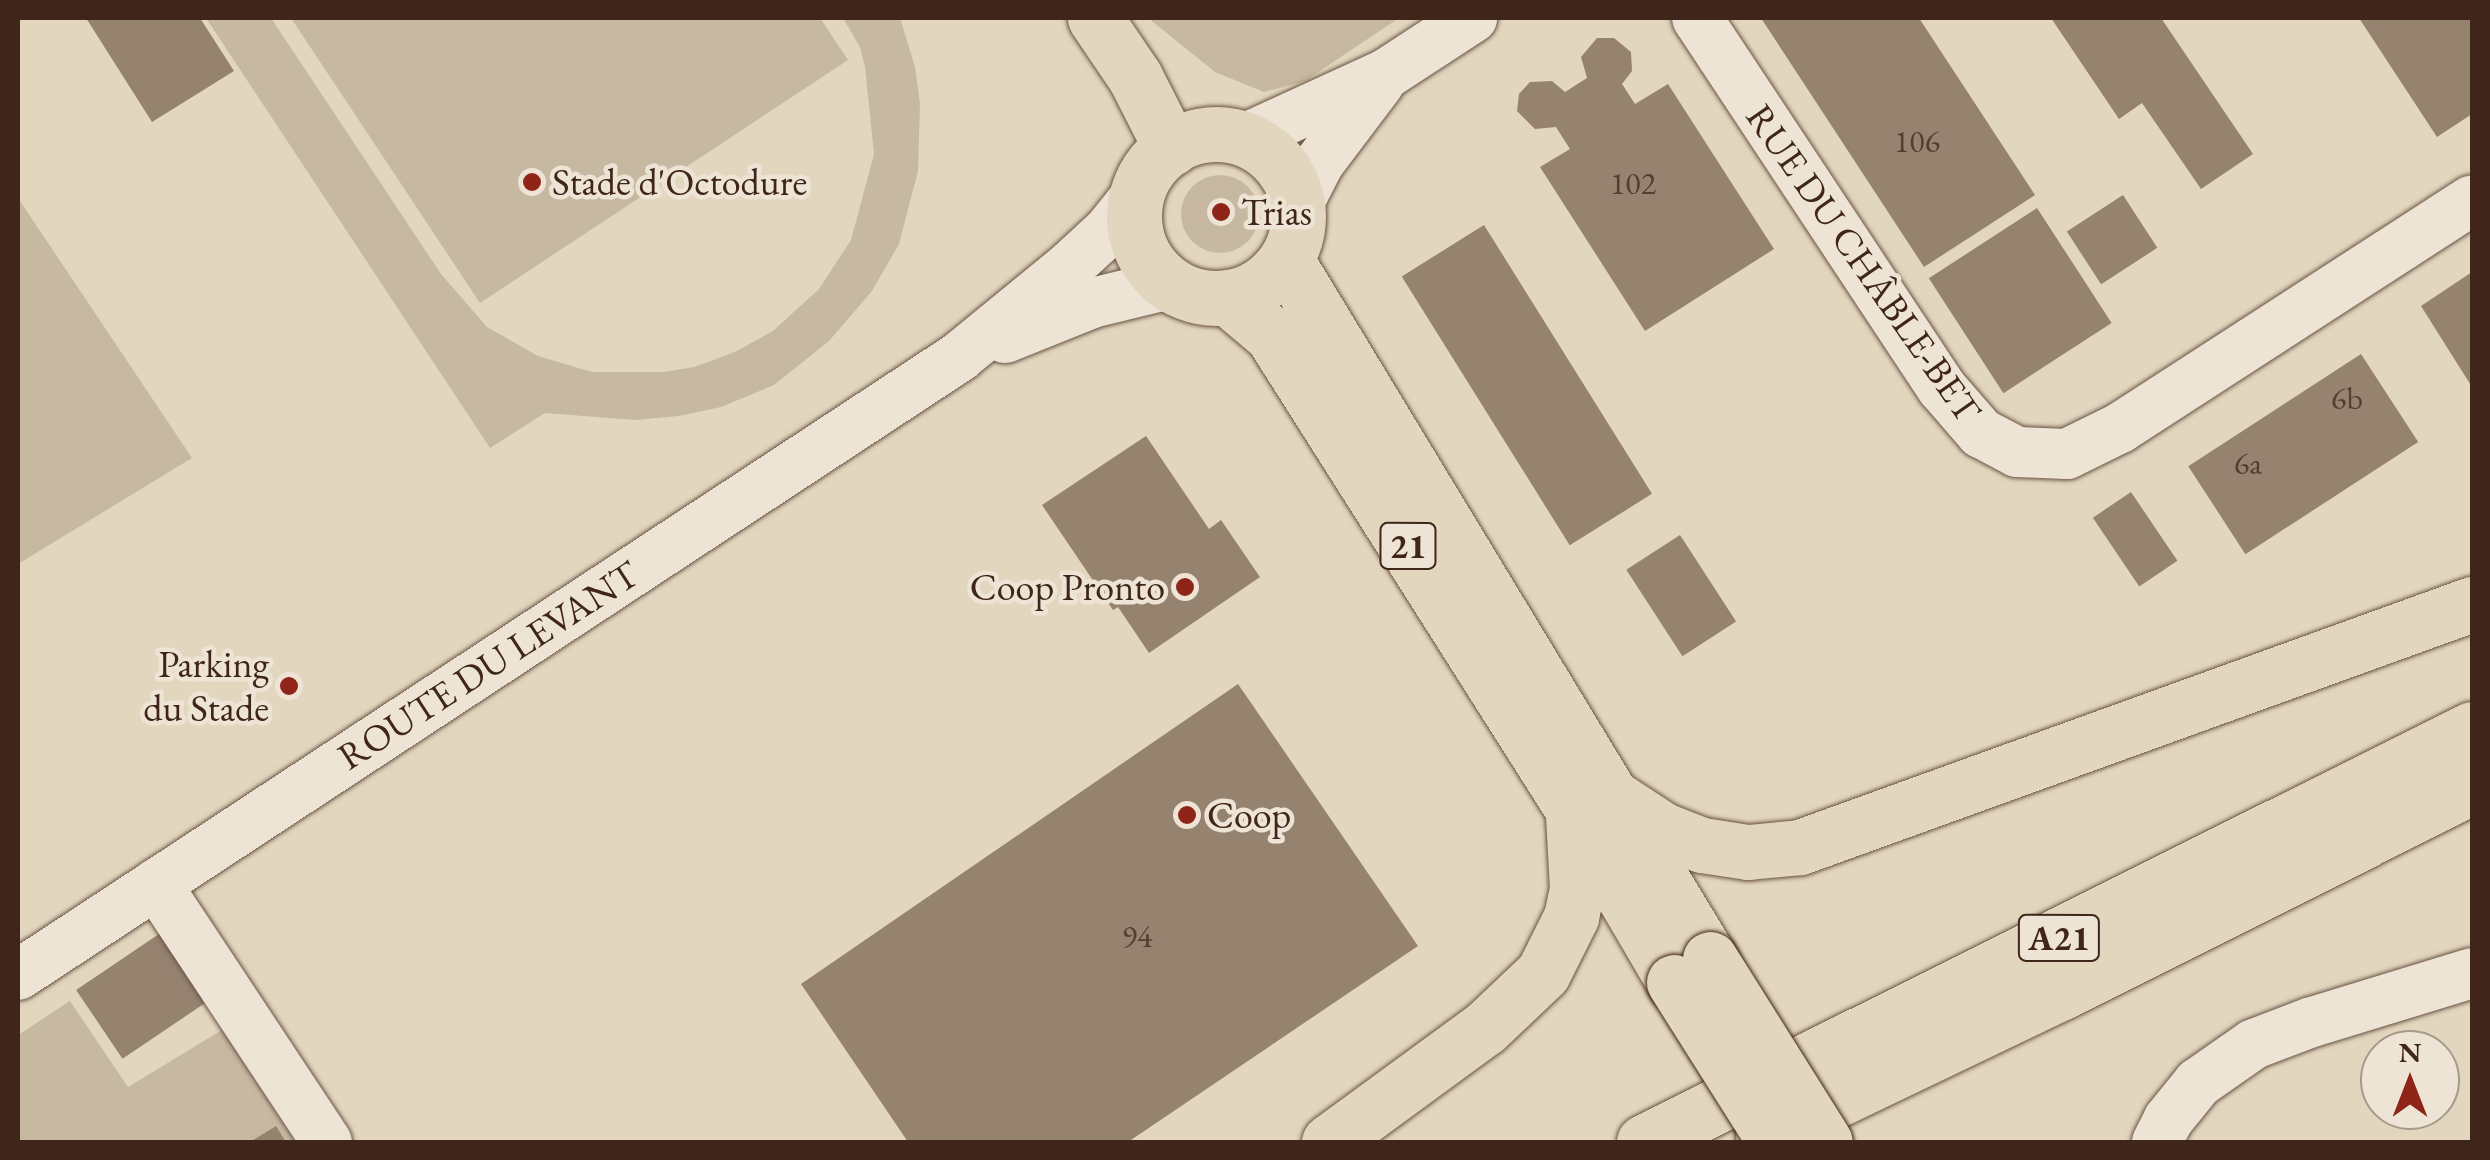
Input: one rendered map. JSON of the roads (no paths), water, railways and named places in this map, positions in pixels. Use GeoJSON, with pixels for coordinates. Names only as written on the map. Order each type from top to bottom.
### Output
{"type":"FeatureCollection","features":[{"type":"Feature","properties":{"kind":"main road"},"geometry":{"type":"LineString","coordinates":[[1095,18],[1135,77],[1171,148]]}},
{"type":"Feature","properties":{"kind":"main road"},"geometry":{"type":"LineString","coordinates":[[1170,284],[1150,263],[1137,238],[1137,194],[1150,168],[1171,148],[1199,136],[1244,139],[1278,162],[1298,204],[1295,239],[1286,260],[1261,285],[1227,297]]}},
{"type":"Feature","properties":{"kind":"main road","name":"21"},"geometry":{"type":"LineString","coordinates":[[1286,260],[1589,800],[1571,916],[1543,974],[1496,1018],[1330,1142]]}},
{"type":"Feature","properties":{"kind":"main road","name":"21"},"geometry":{"type":"LineString","coordinates":[[1170,284],[1207,298],[1227,297],[1272,335],[1589,800]]}},
{"type":"Feature","properties":{"kind":"main road"},"geometry":{"type":"LineString","coordinates":[[1589,800],[1702,845],[1748,852],[1800,847],[2472,604]]}},
{"type":"Feature","properties":{"kind":"main road","name":"A21"},"geometry":{"type":"LineString","coordinates":[[1644,1142],[2472,728]]}},
{"type":"Feature","properties":{"kind":"main road","name":"A21"},"geometry":{"type":"LineString","coordinates":[[1747,1142],[1889,1077],[2472,787]]}},
{"type":"Feature","properties":{"kind":"main road"},"geometry":{"type":"LineString","coordinates":[[1589,800],[1692,970],[1775,1142]]}},
{"type":"Feature","properties":{"kind":"main road"},"geometry":{"type":"LineString","coordinates":[[1692,970],[1825,1142]]}},
{"type":"Feature","properties":{"kind":"main road"},"geometry":{"type":"LineString","coordinates":[[1789,1142],[1889,1077]]}},
{"type":"Feature","properties":{"kind":"street"},"geometry":{"type":"LineString","coordinates":[[1244,139],[1386,74],[1472,18]]}},
{"type":"Feature","properties":{"kind":"street","name":"RUE DU CHÂBLE-BET"},"geometry":{"type":"LineString","coordinates":[[1696,18],[1942,388],[1981,433],[2017,452],[2067,454],[2120,428],[2472,200]]}},
{"type":"Feature","properties":{"kind":"street"},"geometry":{"type":"LineString","coordinates":[[1298,204],[1319,163],[1386,74]]}},
{"type":"Feature","properties":{"kind":"street","name":"ROUTE DU LEVANT"},"geometry":{"type":"LineString","coordinates":[[18,974],[959,357],[1070,266],[1109,230],[1137,194]]}},
{"type":"Feature","properties":{"kind":"street","name":"ROUTE DU LEVANT"},"geometry":{"type":"LineString","coordinates":[[959,357],[1092,303],[1170,284]]}},
{"type":"Feature","properties":{"kind":"street"},"geometry":{"type":"LineString","coordinates":[[156,884],[326,1142]]}},
{"type":"Feature","properties":{"kind":"street"},"geometry":{"type":"LineString","coordinates":[[2157,1142],[2168,1120],[2198,1083],[2254,1044],[2328,1016],[2472,973]]}},
{"type":"Feature","properties":{"kind":"place","name":"Stade d'Octodure"},"geometry":{"type":"Point","coordinates":[532,182]}},
{"type":"Feature","properties":{"kind":"place","name":"Trias"},"geometry":{"type":"Point","coordinates":[1221,212]}},
{"type":"Feature","properties":{"kind":"place","name":"Coop Pronto"},"geometry":{"type":"Point","coordinates":[1185,587]}},
{"type":"Feature","properties":{"kind":"place","name":"Parking du Stade"},"geometry":{"type":"Point","coordinates":[289,686]}},
{"type":"Feature","properties":{"kind":"place","name":"Coop"},"geometry":{"type":"Point","coordinates":[1187,815]}}]}
